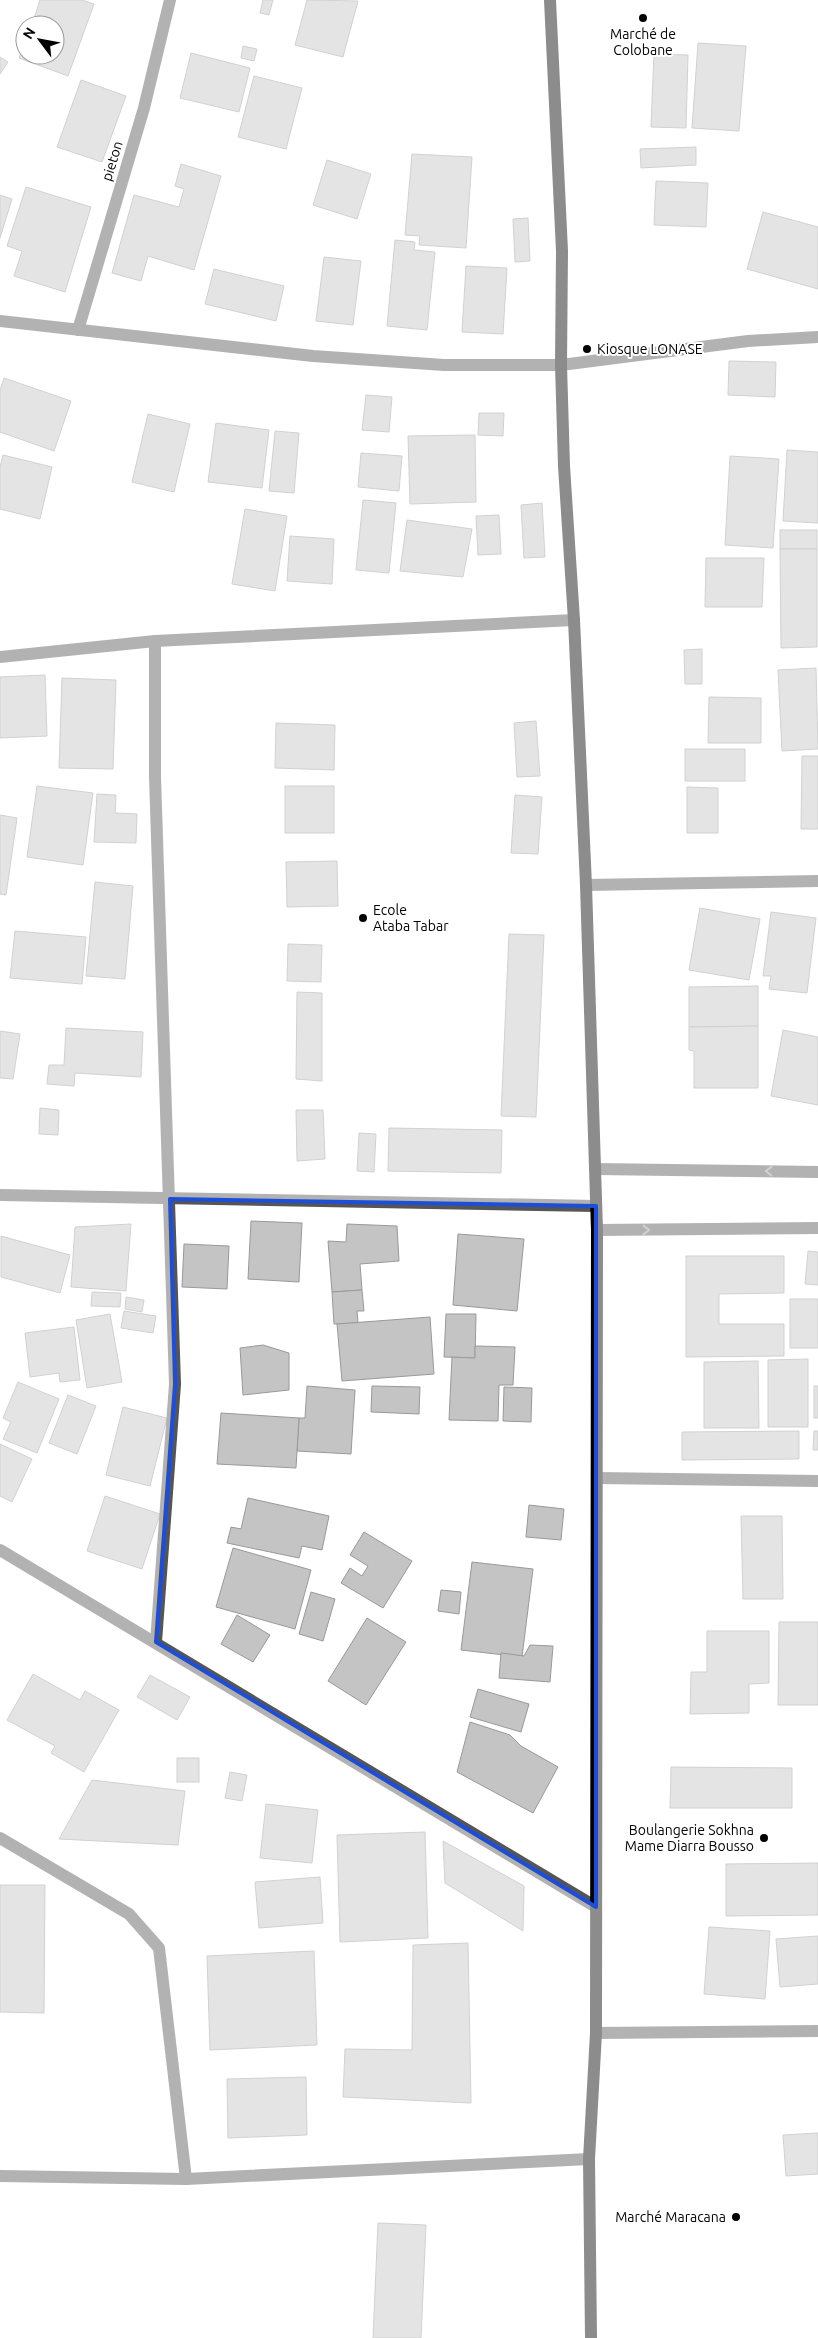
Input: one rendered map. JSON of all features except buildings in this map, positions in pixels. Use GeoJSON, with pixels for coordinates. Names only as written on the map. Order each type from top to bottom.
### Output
{"type":"FeatureCollection","features":[{"type":"Feature","properties":{"kind":"main road"},"geometry":{"type":"LineString","coordinates":[[550,0],[562,251],[561,365],[564,466],[574,620],[596,1169],[596,2033],[589,2159],[591,2338]]}},
{"type":"Feature","properties":{"kind":"street","name":"pieton"},"geometry":{"type":"LineString","coordinates":[[78,330],[144,108],[170,0]]}},
{"type":"Feature","properties":{"kind":"street"},"geometry":{"type":"LineString","coordinates":[[0,322],[332,357],[444,365],[561,365],[748,341],[818,337]]}},
{"type":"Feature","properties":{"kind":"street"},"geometry":{"type":"LineString","coordinates":[[0,657],[155,641],[574,620]]}},
{"type":"Feature","properties":{"kind":"street"},"geometry":{"type":"LineString","coordinates":[[155,641],[155,777],[175,1384],[156,1642]]}},
{"type":"Feature","properties":{"kind":"street"},"geometry":{"type":"LineString","coordinates":[[586,885],[818,881]]}},
{"type":"Feature","properties":{"kind":"street"},"geometry":{"type":"LineString","coordinates":[[596,1169],[818,1172]]}},
{"type":"Feature","properties":{"kind":"street"},"geometry":{"type":"LineString","coordinates":[[0,1195],[596,1206]]}},
{"type":"Feature","properties":{"kind":"street"},"geometry":{"type":"LineString","coordinates":[[597,1230],[818,1228]]}},
{"type":"Feature","properties":{"kind":"street"},"geometry":{"type":"LineString","coordinates":[[596,1478],[818,1481]]}},
{"type":"Feature","properties":{"kind":"street"},"geometry":{"type":"LineString","coordinates":[[0,1550],[596,1907]]}},
{"type":"Feature","properties":{"kind":"street"},"geometry":{"type":"LineString","coordinates":[[0,1838],[129,1914],[159,1948],[186,2179]]}},
{"type":"Feature","properties":{"kind":"street"},"geometry":{"type":"LineString","coordinates":[[596,2033],[818,2032]]}},
{"type":"Feature","properties":{"kind":"street"},"geometry":{"type":"LineString","coordinates":[[0,2176],[186,2179],[589,2159]]}},
{"type":"Feature","properties":{"kind":"highlighted area"},"geometry":{"type":"Polygon","coordinates":[[[170,1199],[596,1206],[596,1907],[156,1642],[175,1384],[170,1199]]]}},
{"type":"Feature","properties":{"kind":"place","name":"Marché de Colobane"},"geometry":{"type":"Point","coordinates":[643,18]}},
{"type":"Feature","properties":{"kind":"place","name":"Kiosque LONASE"},"geometry":{"type":"Point","coordinates":[587,349]}},
{"type":"Feature","properties":{"kind":"place","name":"Ecole Ataba Tabar"},"geometry":{"type":"Point","coordinates":[363,918]}},
{"type":"Feature","properties":{"kind":"place","name":"Boulangerie Sokhna Mame Diarra Bousso"},"geometry":{"type":"Point","coordinates":[764,1838]}},
{"type":"Feature","properties":{"kind":"place","name":"Marché Maracana"},"geometry":{"type":"Point","coordinates":[736,2217]}}]}
